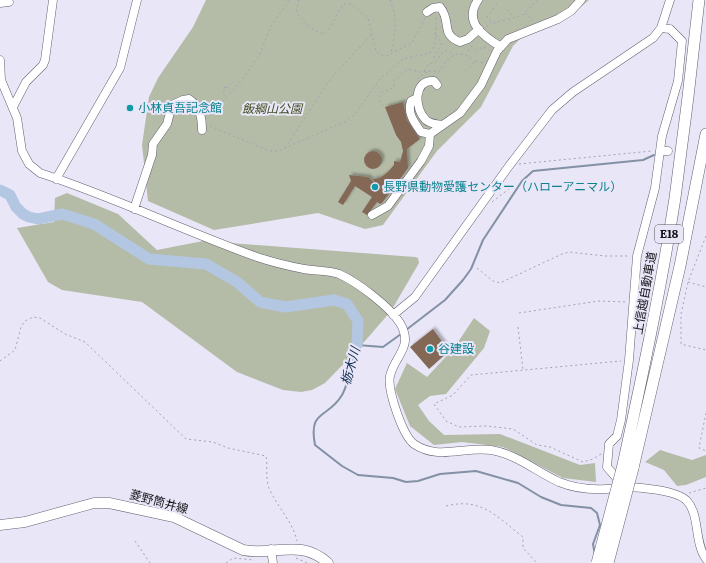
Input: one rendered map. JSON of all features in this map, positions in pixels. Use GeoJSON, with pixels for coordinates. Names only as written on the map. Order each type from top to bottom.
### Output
{"type":"FeatureCollection","features":[{"type":"Feature","properties":{"kind":"highway","name":"上信越自動車道"},"geometry":{"type":"LineString","coordinates":[[608,563],[628,466],[674,199],[689,94],[698,0]]}},
{"type":"Feature","properties":{"kind":"highway","name":"上信越自動車道"},"geometry":{"type":"LineString","coordinates":[[597,563],[628,466],[680,266],[706,134]]}},
{"type":"Feature","properties":{"kind":"main road","name":"菱野筒井線"},"geometry":{"type":"LineString","coordinates":[[0,525],[25,522],[82,506],[109,503],[174,517],[243,550],[254,552],[271,549],[296,553],[314,553],[328,563]]}},
{"type":"Feature","properties":{"kind":"street"},"geometry":{"type":"LineString","coordinates":[[0,3],[9,2],[8,0]]}},
{"type":"Feature","properties":{"kind":"street"},"geometry":{"type":"LineString","coordinates":[[13,107],[26,82],[45,60],[53,0]]}},
{"type":"Feature","properties":{"kind":"street"},"geometry":{"type":"LineString","coordinates":[[56,179],[120,68],[137,0]]}},
{"type":"Feature","properties":{"kind":"street"},"geometry":{"type":"LineString","coordinates":[[478,0],[473,7],[472,19],[501,47]]}},
{"type":"Feature","properties":{"kind":"street"},"geometry":{"type":"LineString","coordinates":[[372,215],[388,206],[421,161],[429,146],[430,134],[460,113],[480,85],[501,47],[508,39],[558,19],[571,11],[582,0]]}},
{"type":"Feature","properties":{"kind":"street"},"geometry":{"type":"LineString","coordinates":[[393,315],[415,297],[552,110],[573,92],[653,38],[661,28],[670,0]]}},
{"type":"Feature","properties":{"kind":"street"},"geometry":{"type":"LineString","coordinates":[[430,10],[440,7],[445,13],[447,31],[452,39],[460,42],[482,29]]}},
{"type":"Feature","properties":{"kind":"street"},"geometry":{"type":"LineString","coordinates":[[624,487],[607,467],[607,455],[609,444],[617,436],[621,420],[629,360],[637,256],[664,151],[662,136],[678,81],[682,41],[670,29],[661,28]]}},
{"type":"Feature","properties":{"kind":"street"},"geometry":{"type":"LineString","coordinates":[[0,60],[1,80],[17,118],[22,151],[29,164],[40,173],[134,209],[200,237],[270,261],[304,269],[336,273],[363,287],[393,315],[400,324],[405,337],[405,346],[390,375],[389,386],[400,420],[412,443],[429,452],[445,454],[464,451],[492,450],[519,460],[558,481],[572,486],[608,489],[624,487],[662,491],[678,496],[688,502],[692,509],[698,541],[706,559]]}},
{"type":"Feature","properties":{"kind":"street"},"geometry":{"type":"LineString","coordinates":[[437,85],[434,81],[428,80],[423,83],[418,90],[417,98],[421,114],[427,121],[442,125]]}},
{"type":"Feature","properties":{"kind":"street"},"geometry":{"type":"LineString","coordinates":[[417,98],[410,101],[409,107],[411,115],[421,132],[430,134]]}},
{"type":"Feature","properties":{"kind":"street"},"geometry":{"type":"LineString","coordinates":[[134,209],[152,155],[153,144],[167,124],[172,105],[189,99],[197,106],[203,127]]}},
{"type":"Feature","properties":{"kind":"street"},"geometry":{"type":"LineString","coordinates":[[271,549],[273,563]]}},
{"type":"Feature","properties":{"kind":"path"},"geometry":{"type":"LineString","coordinates":[[207,118],[243,79],[260,54],[271,26],[289,0]]}},
{"type":"Feature","properties":{"kind":"path"},"geometry":{"type":"LineString","coordinates":[[203,127],[269,151],[285,148],[347,121],[356,113],[379,80],[403,59],[430,53],[435,44],[437,18],[430,10],[412,44],[391,52],[386,56],[380,55],[376,51],[368,18],[351,4],[344,4],[339,9],[331,28],[324,34],[316,33],[296,12],[299,0]]}},
{"type":"Feature","properties":{"kind":"path"},"geometry":{"type":"LineString","coordinates":[[390,0],[395,23],[395,37],[391,52]]}},
{"type":"Feature","properties":{"kind":"path"},"geometry":{"type":"LineString","coordinates":[[482,29],[492,22],[494,23],[524,13],[537,0]]}},
{"type":"Feature","properties":{"kind":"path"},"geometry":{"type":"LineString","coordinates":[[492,22],[487,17],[497,4]]}},
{"type":"Feature","properties":{"kind":"path"},"geometry":{"type":"LineString","coordinates":[[507,10],[515,17]]}},
{"type":"Feature","properties":{"kind":"path"},"geometry":{"type":"LineString","coordinates":[[524,13],[534,21],[536,20]]}},
{"type":"Feature","properties":{"kind":"path"},"geometry":{"type":"LineString","coordinates":[[436,34],[442,44],[434,57],[437,60]]}},
{"type":"Feature","properties":{"kind":"path"},"geometry":{"type":"LineString","coordinates":[[285,148],[332,78],[372,35]]}},
{"type":"Feature","properties":{"kind":"path"},"geometry":{"type":"LineString","coordinates":[[471,46],[476,50],[484,47],[490,54]]}},
{"type":"Feature","properties":{"kind":"path"},"geometry":{"type":"LineString","coordinates":[[424,71],[427,66],[437,60],[444,51],[450,51],[454,55]]}},
{"type":"Feature","properties":{"kind":"path"},"geometry":{"type":"LineString","coordinates":[[383,106],[379,101],[380,93],[383,90],[393,88],[393,82],[408,69],[439,72],[449,58],[454,55],[466,54],[475,62],[486,62]]}},
{"type":"Feature","properties":{"kind":"path"},"geometry":{"type":"LineString","coordinates":[[465,71],[475,62]]}},
{"type":"Feature","properties":{"kind":"path"},"geometry":{"type":"LineString","coordinates":[[226,97],[222,94],[225,88],[231,83]]}},
{"type":"Feature","properties":{"kind":"path"},"geometry":{"type":"LineString","coordinates":[[510,166],[664,151]]}},
{"type":"Feature","properties":{"kind":"path"},"geometry":{"type":"LineString","coordinates":[[479,208],[495,200],[514,185]]}},
{"type":"Feature","properties":{"kind":"path"},"geometry":{"type":"LineString","coordinates":[[706,236],[688,282],[681,314],[680,344],[706,350]]}},
{"type":"Feature","properties":{"kind":"path"},"geometry":{"type":"LineString","coordinates":[[477,268],[493,281],[500,283],[569,252],[605,256],[637,256]]}},
{"type":"Feature","properties":{"kind":"path"},"geometry":{"type":"LineString","coordinates":[[688,282],[706,287]]}},
{"type":"Feature","properties":{"kind":"path"},"geometry":{"type":"LineString","coordinates":[[519,313],[599,301],[633,301]]}},
{"type":"Feature","properties":{"kind":"path"},"geometry":{"type":"LineString","coordinates":[[0,362],[15,350],[21,327],[25,321],[33,317],[40,318],[65,334],[85,342],[186,439],[213,442],[228,448],[266,456],[268,485],[276,503],[292,529],[296,553],[307,563]]}},
{"type":"Feature","properties":{"kind":"path"},"geometry":{"type":"LineString","coordinates":[[518,327],[523,370]]}},
{"type":"Feature","properties":{"kind":"path"},"geometry":{"type":"LineString","coordinates":[[607,455],[602,453],[593,459],[583,462],[550,447],[537,445],[513,429],[486,426],[459,428],[446,421],[434,404],[453,395],[470,375],[629,360]]}},
{"type":"Feature","properties":{"kind":"path"},"geometry":{"type":"LineString","coordinates":[[706,412],[699,448],[706,451]]}},
{"type":"Feature","properties":{"kind":"path"},"geometry":{"type":"LineString","coordinates":[[678,496],[706,488]]}},
{"type":"Feature","properties":{"kind":"path"},"geometry":{"type":"LineString","coordinates":[[446,506],[461,502],[485,507],[523,537],[523,548],[538,563]]}},
{"type":"Feature","properties":{"kind":"path"},"geometry":{"type":"LineString","coordinates":[[135,541],[150,563]]}},
{"type":"Feature","properties":{"kind":"path"},"geometry":{"type":"LineString","coordinates":[[226,563],[233,558],[254,560]]}},
{"type":"Feature","properties":{"kind":"green space","name":"飯綱山公園"},"geometry":{"type":"Polygon","coordinates":[[[206,0],[589,0],[565,20],[523,36],[513,46],[481,107],[437,151],[383,225],[365,229],[318,213],[214,230],[148,201],[142,145],[149,97],[158,78],[193,27],[206,0]]]}},
{"type":"Feature","properties":{"kind":"green space"},"geometry":{"type":"Polygon","coordinates":[[[67,193],[118,214],[157,250],[203,241],[415,257],[418,258],[419,263],[391,311],[358,349],[325,383],[312,390],[301,392],[283,390],[237,372],[142,302],[62,290],[48,282],[17,228],[54,222],[55,198],[67,193]]]}},
{"type":"Feature","properties":{"kind":"green space"},"geometry":{"type":"Polygon","coordinates":[[[474,318],[490,331],[484,348],[446,394],[430,396],[418,405],[429,421],[444,435],[500,434],[580,465],[595,463],[596,482],[563,478],[503,447],[462,442],[434,445],[410,426],[395,389],[407,363],[427,377],[454,348],[474,318]]]}},
{"type":"Feature","properties":{"kind":"green space"},"geometry":{"type":"Polygon","coordinates":[[[660,450],[692,460],[706,455],[706,477],[686,485],[677,486],[664,470],[645,462],[660,450]]]}},
{"type":"Feature","properties":{"kind":"building"},"geometry":{"type":"Polygon","coordinates":[[[403,102],[407,120],[420,139],[407,149],[408,168],[382,203],[380,204],[377,202],[367,215],[362,212],[372,197],[355,186],[343,205],[338,202],[351,181],[349,175],[368,177],[375,183],[373,179],[380,178],[388,172],[394,165],[394,161],[400,162],[403,151],[401,142],[396,135],[385,107],[403,102]]]}},
{"type":"Feature","properties":{"kind":"building"},"geometry":{"type":"Polygon","coordinates":[[[373,151],[379,154],[382,160],[379,166],[373,169],[367,166],[364,160],[367,154],[373,151]]]}},
{"type":"Feature","properties":{"kind":"building","name":"谷建設"},"geometry":{"type":"Polygon","coordinates":[[[433,329],[449,351],[429,369],[410,347],[433,329]]]}},
{"type":"Feature","properties":{"kind":"waterway"},"geometry":{"type":"LineString","coordinates":[[406,330],[445,300],[463,280],[471,269],[483,240],[522,181],[533,171],[643,160],[654,155]]}},
{"type":"Feature","properties":{"kind":"waterway","name":"栃木川"},"geometry":{"type":"LineString","coordinates":[[0,190],[10,195],[16,207],[23,214],[29,217],[38,219],[62,214],[94,224],[149,259],[206,264],[237,282],[260,302],[285,307],[334,300],[347,304],[358,321],[357,345]]}},
{"type":"Feature","properties":{"kind":"waterway","name":"栃木川"},"geometry":{"type":"LineString","coordinates":[[401,334],[383,347],[357,345],[349,378],[342,395],[337,403],[321,416],[314,425],[315,445],[342,466],[358,475],[393,478],[406,482],[418,481],[440,474],[476,471],[518,483],[541,497],[561,505],[591,508],[597,513],[600,525],[593,544],[595,555]]}},
{"type":"Feature","properties":{"kind":"place","name":"小林貞吾記念館"},"geometry":{"type":"Point","coordinates":[130,108]}},
{"type":"Feature","properties":{"kind":"place","name":"長野県動物愛護センター（ハローアニマル）"},"geometry":{"type":"Point","coordinates":[375,187]}},
{"type":"Feature","properties":{"kind":"place","name":"谷建設"},"geometry":{"type":"Point","coordinates":[430,349]}}]}
